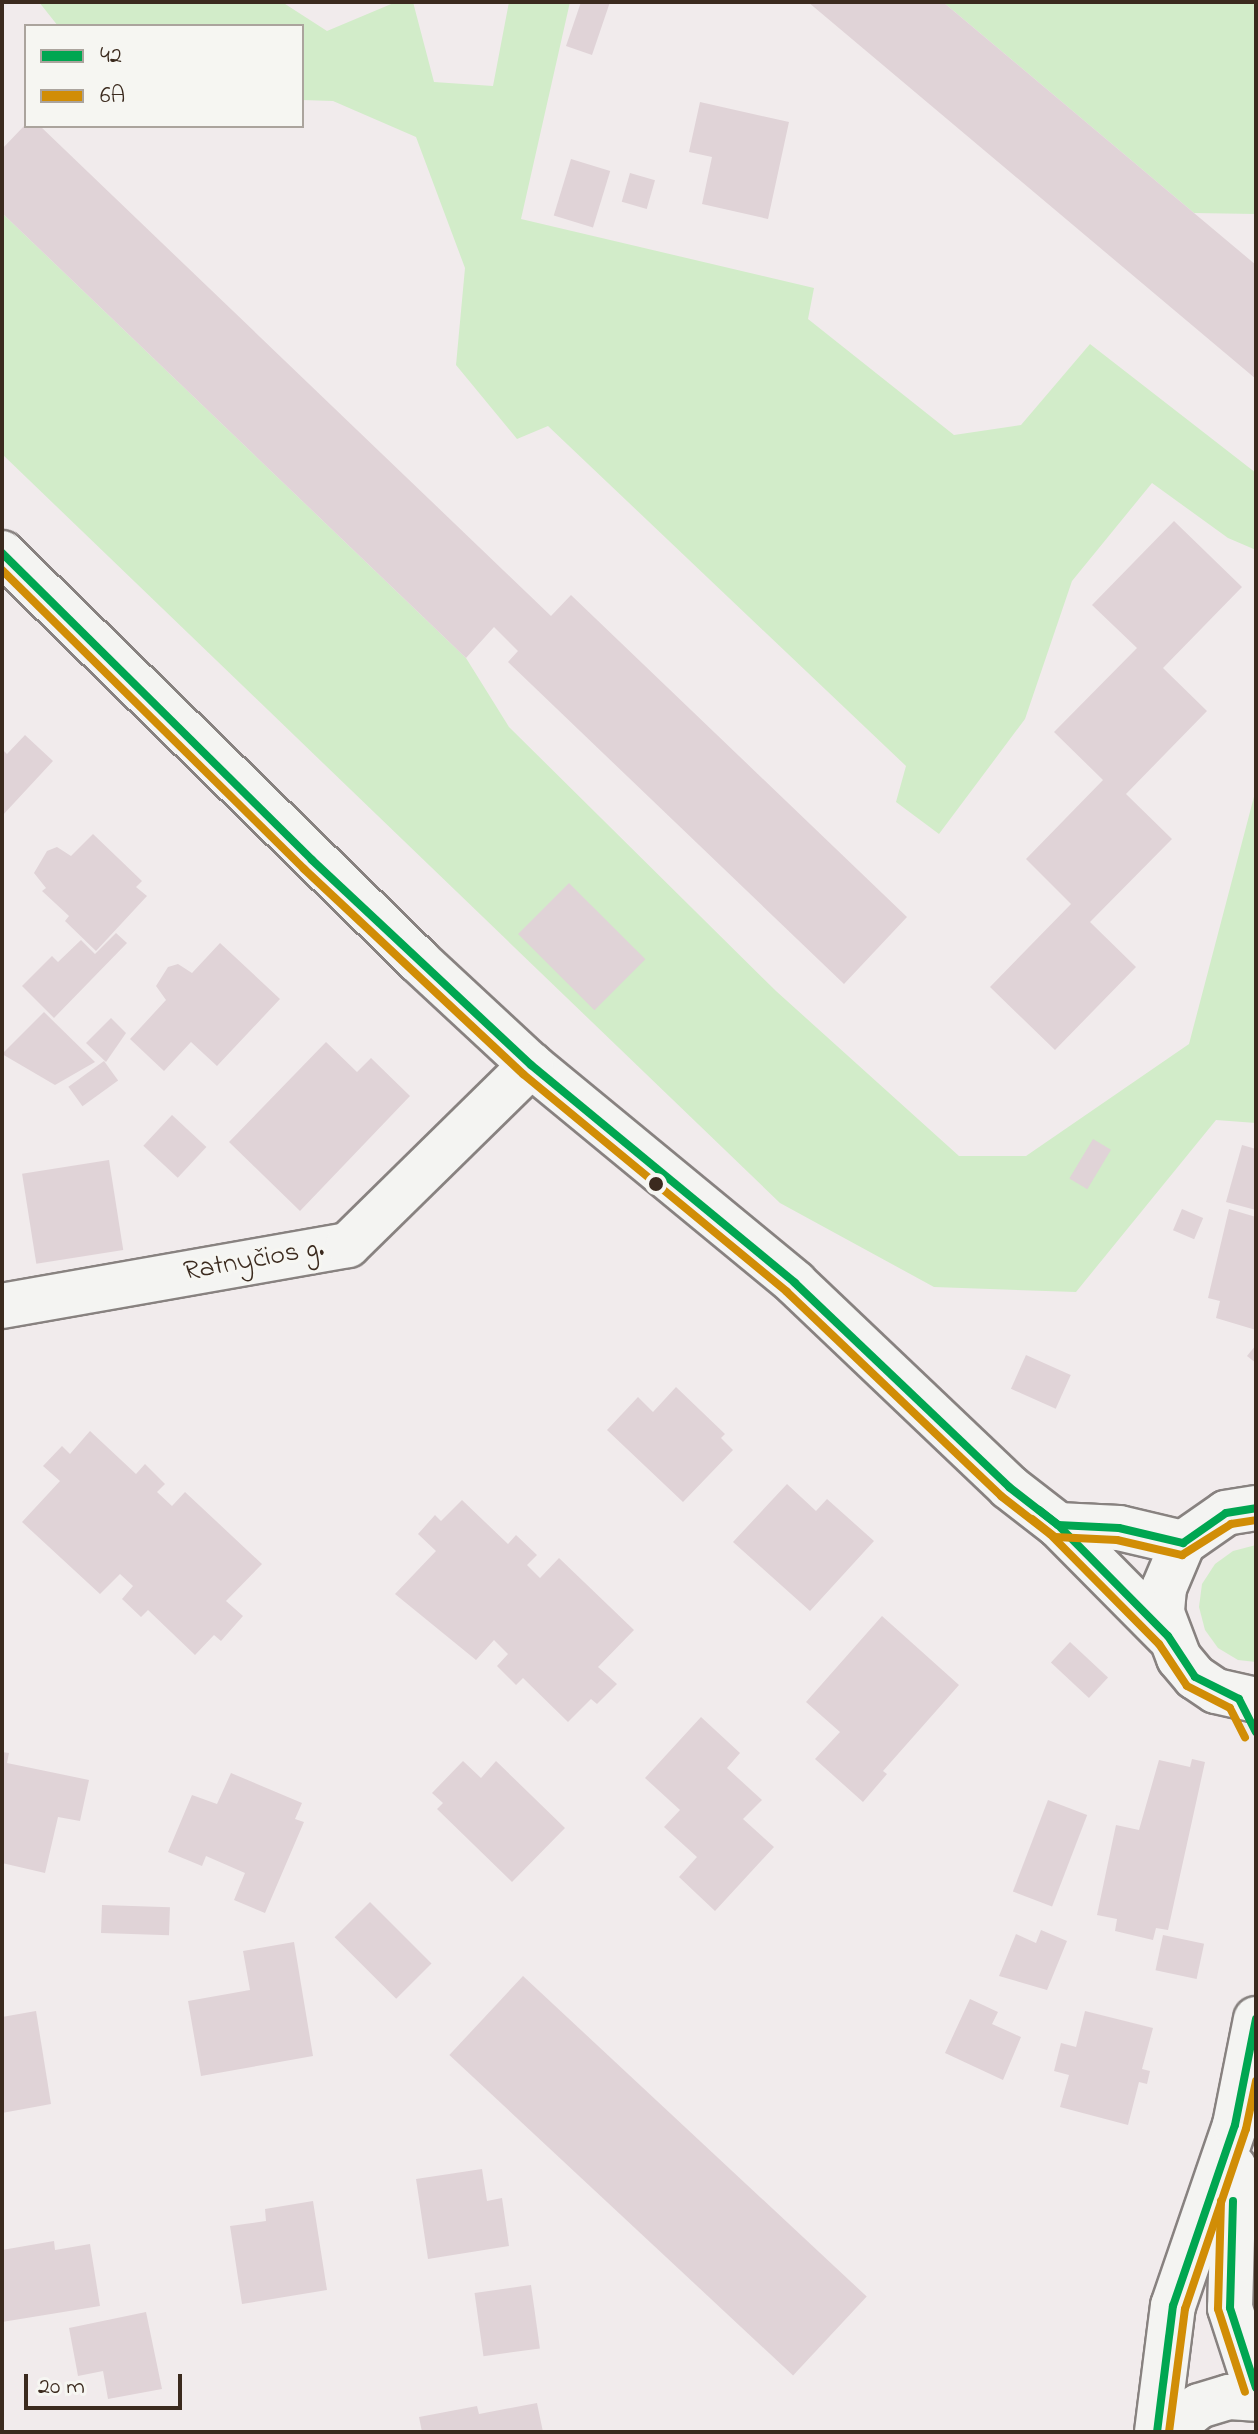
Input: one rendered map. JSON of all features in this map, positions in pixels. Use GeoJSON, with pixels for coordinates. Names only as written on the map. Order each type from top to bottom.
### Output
{"type":"FeatureCollection","features":[{"type":"Feature","properties":{"kind":"street"},"geometry":{"type":"LineString","coordinates":[[2,553],[312,860],[531,1065],[795,1283],[1009,1487],[1058,1525],[1168,1636],[1195,1677],[1250,1711]]}},
{"type":"Feature","properties":{"kind":"street","name":"Ratnyčios g."},"geometry":{"type":"LineString","coordinates":[[2,1306],[348,1245],[531,1065]]}},
{"type":"Feature","properties":{"kind":"street"},"geometry":{"type":"LineString","coordinates":[[1168,1636],[1164,1588],[1183,1543],[1226,1513],[1256,1508]]}},
{"type":"Feature","properties":{"kind":"street"},"geometry":{"type":"LineString","coordinates":[[1058,1525],[1119,1528],[1183,1543]]}},
{"type":"Feature","properties":{"kind":"street"},"geometry":{"type":"LineString","coordinates":[[1157,2432],[1173,2306],[1235,2125],[1256,2019]]}},
{"type":"Feature","properties":{"kind":"street"},"geometry":{"type":"LineString","coordinates":[[1235,2125],[1230,2308],[1256,2388]]}},
{"type":"Feature","properties":{"kind":"street"},"geometry":{"type":"LineString","coordinates":[[1167,2432],[1199,2406],[1229,2397],[1256,2399]]}},
{"type":"Feature","properties":{"kind":"green space"},"geometry":{"type":"Polygon","coordinates":[[[39,2],[282,2],[327,31],[396,2],[413,2],[434,82],[493,86],[509,2],[570,2],[521,219],[814,288],[808,319],[954,435],[1021,425],[1090,344],[1256,473],[1256,550],[1228,538],[1152,483],[1072,581],[1025,719],[939,834],[896,802],[906,766],[548,426],[517,439],[456,365],[465,268],[416,137],[333,101],[304,100],[304,24],[56,24],[39,2]]]}},
{"type":"Feature","properties":{"kind":"green space"},"geometry":{"type":"Polygon","coordinates":[[[943,2],[1256,2],[1256,214],[1194,213],[943,2]]]}},
{"type":"Feature","properties":{"kind":"green space"},"geometry":{"type":"Polygon","coordinates":[[[2,213],[466,658],[509,727],[776,991],[959,1156],[1026,1156],[1189,1044],[1256,789],[1256,1123],[1216,1120],[1076,1292],[934,1287],[780,1203],[2,454],[2,213]]]}},
{"type":"Feature","properties":{"kind":"green space"},"geometry":{"type":"Polygon","coordinates":[[[1256,1545],[1256,1662],[1238,1660],[1218,1648],[1205,1630],[1199,1607],[1202,1584],[1215,1564],[1233,1551],[1256,1545]]]}},
{"type":"Feature","properties":{"kind":"building"},"geometry":{"type":"Polygon","coordinates":[[[581,2],[610,2],[592,55],[566,46],[581,2]]]}},
{"type":"Feature","properties":{"kind":"building"},"geometry":{"type":"Polygon","coordinates":[[[808,2],[943,2],[1256,265],[1256,379],[808,2]]]}},
{"type":"Feature","properties":{"kind":"building"},"geometry":{"type":"Polygon","coordinates":[[[700,102],[789,122],[768,219],[702,204],[712,157],[689,152],[700,102]]]}},
{"type":"Feature","properties":{"kind":"building"},"geometry":{"type":"Polygon","coordinates":[[[24,126],[42,128],[551,616],[571,595],[907,917],[844,984],[508,662],[518,651],[494,627],[466,658],[2,213],[2,149],[24,126]]]}},
{"type":"Feature","properties":{"kind":"building"},"geometry":{"type":"Polygon","coordinates":[[[571,159],[610,171],[593,227],[554,215],[571,159]]]}},
{"type":"Feature","properties":{"kind":"building"},"geometry":{"type":"Polygon","coordinates":[[[630,173],[655,180],[647,209],[622,202],[630,173]]]}},
{"type":"Feature","properties":{"kind":"building"},"geometry":{"type":"Polygon","coordinates":[[[1174,521],[1242,587],[1163,668],[1207,711],[1126,794],[1172,839],[1090,922],[1136,967],[1055,1050],[990,987],[1071,904],[1026,859],[1103,780],[1054,732],[1137,648],[1092,605],[1174,521]]]}},
{"type":"Feature","properties":{"kind":"building"},"geometry":{"type":"Polygon","coordinates":[[[25,735],[53,761],[2,816],[2,749],[7,754],[25,735]]]}},
{"type":"Feature","properties":{"kind":"building"},"geometry":{"type":"Polygon","coordinates":[[[93,834],[142,881],[136,887],[147,896],[96,951],[65,921],[69,916],[42,891],[46,888],[34,873],[47,851],[57,847],[71,856],[93,834]]]}},
{"type":"Feature","properties":{"kind":"building"},"geometry":{"type":"Polygon","coordinates":[[[569,883],[645,959],[594,1010],[518,934],[569,883]]]}},
{"type":"Feature","properties":{"kind":"building"},"geometry":{"type":"Polygon","coordinates":[[[116,933],[127,943],[54,1018],[22,986],[52,956],[58,962],[81,940],[95,954],[116,933]]]}},
{"type":"Feature","properties":{"kind":"building"},"geometry":{"type":"Polygon","coordinates":[[[220,943],[280,999],[217,1066],[191,1042],[164,1071],[130,1039],[166,1000],[156,986],[168,967],[178,964],[192,973],[220,943]]]}},
{"type":"Feature","properties":{"kind":"building"},"geometry":{"type":"Polygon","coordinates":[[[44,1012],[95,1062],[55,1085],[2,1054],[44,1012]]]}},
{"type":"Feature","properties":{"kind":"building"},"geometry":{"type":"Polygon","coordinates":[[[111,1018],[126,1033],[106,1062],[86,1043],[111,1018]]]}},
{"type":"Feature","properties":{"kind":"building"},"geometry":{"type":"Polygon","coordinates":[[[326,1042],[357,1072],[371,1058],[410,1096],[300,1211],[229,1142],[326,1042]]]}},
{"type":"Feature","properties":{"kind":"building"},"geometry":{"type":"Polygon","coordinates":[[[104,1061],[118,1080],[83,1106],[68,1087],[104,1061]]]}},
{"type":"Feature","properties":{"kind":"building"},"geometry":{"type":"Polygon","coordinates":[[[172,1115],[206,1147],[178,1178],[143,1146],[172,1115]]]}},
{"type":"Feature","properties":{"kind":"building"},"geometry":{"type":"Polygon","coordinates":[[[1093,1139],[1111,1150],[1087,1189],[1069,1178],[1093,1139]]]}},
{"type":"Feature","properties":{"kind":"building"},"geometry":{"type":"Polygon","coordinates":[[[1242,1145],[1256,1149],[1256,1210],[1226,1202],[1242,1145]]]}},
{"type":"Feature","properties":{"kind":"building"},"geometry":{"type":"Polygon","coordinates":[[[109,1160],[123,1250],[36,1264],[22,1174],[109,1160]]]}},
{"type":"Feature","properties":{"kind":"building"},"geometry":{"type":"Polygon","coordinates":[[[1182,1209],[1203,1218],[1194,1239],[1173,1230],[1182,1209]]]}},
{"type":"Feature","properties":{"kind":"building"},"geometry":{"type":"Polygon","coordinates":[[[1229,1209],[1256,1217],[1256,1330],[1216,1318],[1220,1301],[1208,1298],[1229,1209]]]}},
{"type":"Feature","properties":{"kind":"building"},"geometry":{"type":"Polygon","coordinates":[[[1256,1345],[1256,1363],[1247,1356],[1256,1345]]]}},
{"type":"Feature","properties":{"kind":"building"},"geometry":{"type":"Polygon","coordinates":[[[1026,1355],[1071,1375],[1056,1409],[1011,1389],[1026,1355]]]}},
{"type":"Feature","properties":{"kind":"building"},"geometry":{"type":"Polygon","coordinates":[[[676,1387],[725,1434],[721,1438],[733,1450],[683,1502],[607,1430],[638,1397],[653,1412],[676,1387]]]}},
{"type":"Feature","properties":{"kind":"building"},"geometry":{"type":"Polygon","coordinates":[[[90,1431],[136,1474],[145,1464],[165,1484],[157,1492],[172,1506],[185,1492],[262,1564],[226,1601],[243,1616],[221,1641],[214,1635],[195,1655],[148,1610],[141,1617],[122,1599],[133,1586],[120,1574],[100,1594],[22,1522],[60,1481],[43,1466],[62,1446],[70,1454],[90,1431]]]}},
{"type":"Feature","properties":{"kind":"building"},"geometry":{"type":"Polygon","coordinates":[[[787,1484],[816,1511],[827,1499],[874,1541],[810,1611],[733,1542],[787,1484]]]}},
{"type":"Feature","properties":{"kind":"building"},"geometry":{"type":"Polygon","coordinates":[[[462,1500],[508,1544],[516,1535],[537,1555],[527,1565],[540,1578],[559,1558],[634,1630],[598,1667],[617,1684],[597,1704],[591,1699],[568,1722],[523,1678],[516,1685],[497,1666],[508,1654],[494,1640],[476,1660],[395,1594],[436,1551],[418,1534],[435,1515],[441,1521],[462,1500]]]}},
{"type":"Feature","properties":{"kind":"building"},"geometry":{"type":"Polygon","coordinates":[[[882,1616],[959,1685],[883,1771],[887,1774],[863,1802],[815,1759],[840,1732],[806,1702],[882,1616]]]}},
{"type":"Feature","properties":{"kind":"building"},"geometry":{"type":"Polygon","coordinates":[[[1070,1642],[1108,1677],[1089,1698],[1051,1662],[1070,1642]]]}},
{"type":"Feature","properties":{"kind":"building"},"geometry":{"type":"Polygon","coordinates":[[[701,1717],[740,1753],[727,1768],[762,1800],[743,1819],[774,1847],[715,1911],[679,1877],[697,1857],[664,1827],[680,1810],[645,1778],[701,1717]]]}},
{"type":"Feature","properties":{"kind":"building"},"geometry":{"type":"Polygon","coordinates":[[[2,1752],[9,1753],[7,1763],[89,1780],[80,1821],[58,1817],[45,1873],[2,1863],[2,1752]]]}},
{"type":"Feature","properties":{"kind":"building"},"geometry":{"type":"Polygon","coordinates":[[[1192,1759],[1205,1762],[1168,1930],[1156,1928],[1153,1940],[1115,1931],[1117,1919],[1097,1915],[1116,1825],[1139,1830],[1159,1760],[1190,1767],[1192,1759]]]}},
{"type":"Feature","properties":{"kind":"building"},"geometry":{"type":"Polygon","coordinates":[[[463,1761],[481,1778],[496,1761],[565,1828],[512,1882],[437,1809],[443,1803],[432,1793],[463,1761]]]}},
{"type":"Feature","properties":{"kind":"building"},"geometry":{"type":"Polygon","coordinates":[[[231,1773],[302,1803],[295,1819],[304,1822],[265,1913],[234,1900],[245,1873],[206,1856],[202,1866],[168,1852],[192,1795],[217,1804],[231,1773]]]}},
{"type":"Feature","properties":{"kind":"building"},"geometry":{"type":"Polygon","coordinates":[[[1048,1800],[1087,1815],[1052,1907],[1013,1891],[1048,1800]]]}},
{"type":"Feature","properties":{"kind":"building"},"geometry":{"type":"Polygon","coordinates":[[[370,1902],[432,1964],[396,1999],[335,1937],[370,1902]]]}},
{"type":"Feature","properties":{"kind":"building"},"geometry":{"type":"Polygon","coordinates":[[[102,1905],[170,1907],[169,1935],[101,1933],[102,1905]]]}},
{"type":"Feature","properties":{"kind":"building"},"geometry":{"type":"Polygon","coordinates":[[[1041,1930],[1067,1941],[1047,1990],[999,1976],[1016,1934],[1036,1943],[1041,1930]]]}},
{"type":"Feature","properties":{"kind":"building"},"geometry":{"type":"Polygon","coordinates":[[[1163,1935],[1204,1944],[1197,1979],[1156,1970],[1163,1935]]]}},
{"type":"Feature","properties":{"kind":"building"},"geometry":{"type":"Polygon","coordinates":[[[294,1942],[313,2056],[201,2076],[188,2001],[250,1990],[243,1951],[294,1942]]]}},
{"type":"Feature","properties":{"kind":"building"},"geometry":{"type":"Polygon","coordinates":[[[523,1976],[867,2297],[793,2376],[449,2055],[523,1976]]]}},
{"type":"Feature","properties":{"kind":"building"},"geometry":{"type":"Polygon","coordinates":[[[970,1999],[998,2012],[992,2024],[1021,2037],[1003,2080],[945,2053],[970,1999]]]}},
{"type":"Feature","properties":{"kind":"building"},"geometry":{"type":"Polygon","coordinates":[[[36,2011],[51,2104],[2,2113],[2,2017],[36,2011]]]}},
{"type":"Feature","properties":{"kind":"building"},"geometry":{"type":"Polygon","coordinates":[[[1085,2011],[1153,2028],[1142,2069],[1150,2071],[1147,2084],[1139,2082],[1128,2125],[1060,2107],[1069,2075],[1054,2071],[1061,2043],[1076,2047],[1085,2011]]]}},
{"type":"Feature","properties":{"kind":"building"},"geometry":{"type":"Polygon","coordinates":[[[482,2169],[487,2201],[502,2198],[509,2246],[428,2259],[416,2179],[482,2169]]]}},
{"type":"Feature","properties":{"kind":"building"},"geometry":{"type":"Polygon","coordinates":[[[313,2201],[327,2290],[242,2304],[230,2226],[266,2221],[265,2209],[313,2201]]]}},
{"type":"Feature","properties":{"kind":"building"},"geometry":{"type":"Polygon","coordinates":[[[54,2241],[55,2250],[90,2244],[100,2306],[2,2322],[2,2250],[54,2241]]]}},
{"type":"Feature","properties":{"kind":"building"},"geometry":{"type":"Polygon","coordinates":[[[531,2285],[540,2348],[483,2356],[475,2293],[531,2285]]]}},
{"type":"Feature","properties":{"kind":"building"},"geometry":{"type":"Polygon","coordinates":[[[146,2312],[162,2389],[108,2399],[103,2371],[78,2376],[69,2328],[146,2312]]]}},
{"type":"Feature","properties":{"kind":"building"},"geometry":{"type":"Polygon","coordinates":[[[537,2403],[543,2432],[422,2432],[419,2417],[477,2406],[479,2414],[537,2403]]]}},
{"type":"Feature","properties":{"kind":"transit line","name":"42"},"geometry":{"type":"LineString","coordinates":[[2,553],[312,860],[531,1065],[795,1283],[1009,1487],[1058,1525],[1168,1636],[1195,1677],[1239,1699],[1256,1732]]}},
{"type":"Feature","properties":{"kind":"transit line","name":"6A"},"geometry":{"type":"LineString","coordinates":[[2,570],[304,869],[523,1074],[787,1292],[1001,1496],[1050,1534],[1159,1644],[1187,1686],[1230,1708],[1245,1737]]}},
{"type":"Feature","properties":{"kind":"transit line","name":"42"},"geometry":{"type":"LineString","coordinates":[[1039,1510],[1058,1525],[1119,1528],[1183,1543],[1226,1513],[1256,1508]]}},
{"type":"Feature","properties":{"kind":"transit line","name":"6A"},"geometry":{"type":"LineString","coordinates":[[1032,1519],[1055,1537],[1117,1540],[1182,1555],[1231,1524],[1256,1520]]}},
{"type":"Feature","properties":{"kind":"transit line","name":"42"},"geometry":{"type":"LineString","coordinates":[[1157,2432],[1173,2306],[1235,2125],[1256,2019]]}},
{"type":"Feature","properties":{"kind":"transit line","name":"6A"},"geometry":{"type":"LineString","coordinates":[[1169,2432],[1185,2309],[1246,2129],[1256,2081]]}},
{"type":"Feature","properties":{"kind":"transit line","name":"6A"},"geometry":{"type":"LineString","coordinates":[[1221,2201],[1218,2309],[1245,2392]]}},
{"type":"Feature","properties":{"kind":"transit line","name":"42"},"geometry":{"type":"LineString","coordinates":[[1233,2201],[1230,2308],[1256,2388]]}}]}
